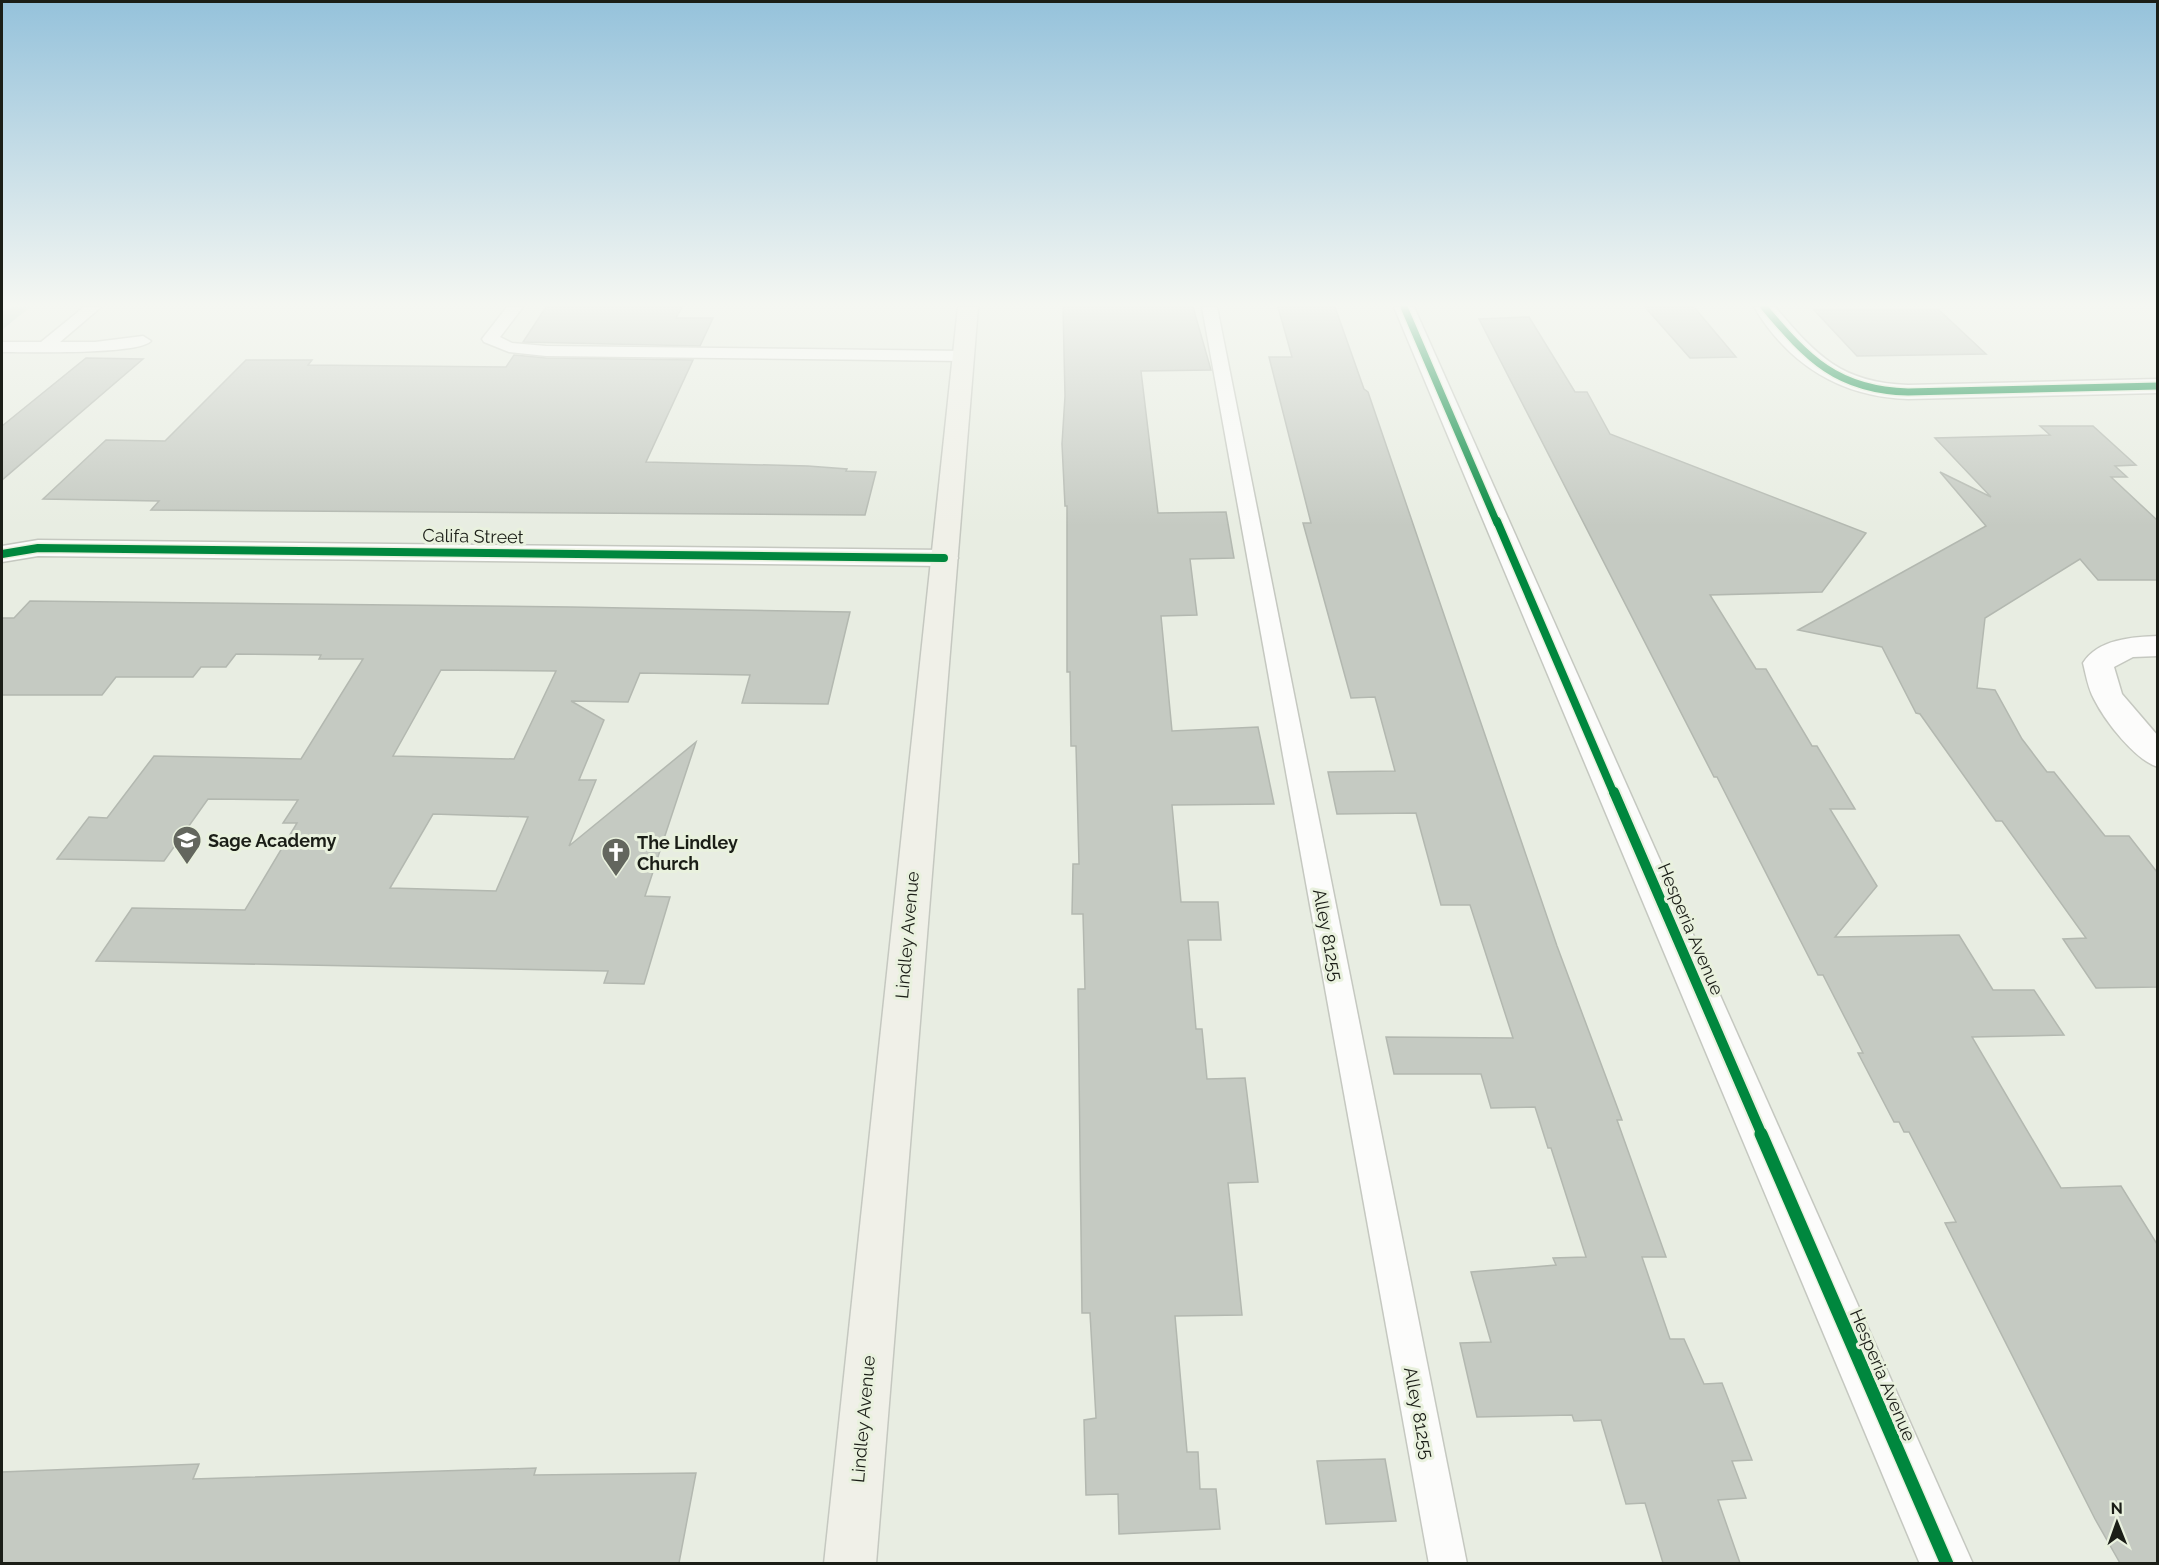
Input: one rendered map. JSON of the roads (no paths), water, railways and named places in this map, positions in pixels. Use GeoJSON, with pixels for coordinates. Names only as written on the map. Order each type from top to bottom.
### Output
{"type":"FeatureCollection","features":[{"type":"Feature","properties":{"kind":"main road","name":"Lindley Avenue"},"geometry":{"type":"LineString","coordinates":[[850,1563],[962,380]]}},
{"type":"Feature","properties":{"kind":"street","name":"Hesperia Avenue"},"geometry":{"type":"LineString","coordinates":[[1436,380],[1947,1563]]}},
{"type":"Feature","properties":{"kind":"street"},"geometry":{"type":"LineString","coordinates":[[1844,380],[1892,391],[1935,393],[1971,389],[2157,386]]}},
{"type":"Feature","properties":{"kind":"street","name":"Califa Street"},"geometry":{"type":"LineString","coordinates":[[2,554],[50,548],[944,558]]}},
{"type":"Feature","properties":{"kind":"street"},"geometry":{"type":"LineString","coordinates":[[2157,646],[2127,647],[2098,663],[2109,697],[2138,736],[2157,755]]}},
{"type":"Feature","properties":{"kind":"lane","name":"Alley 81255"},"geometry":{"type":"LineString","coordinates":[[1223,380],[1448,1563]]}},
{"type":"Feature","properties":{"kind":"place","name":"Sage Academy"},"geometry":{"type":"Point","coordinates":[187,866]}},
{"type":"Feature","properties":{"kind":"place","name":"The Lindley Church"},"geometry":{"type":"Point","coordinates":[616,878]}}]}
